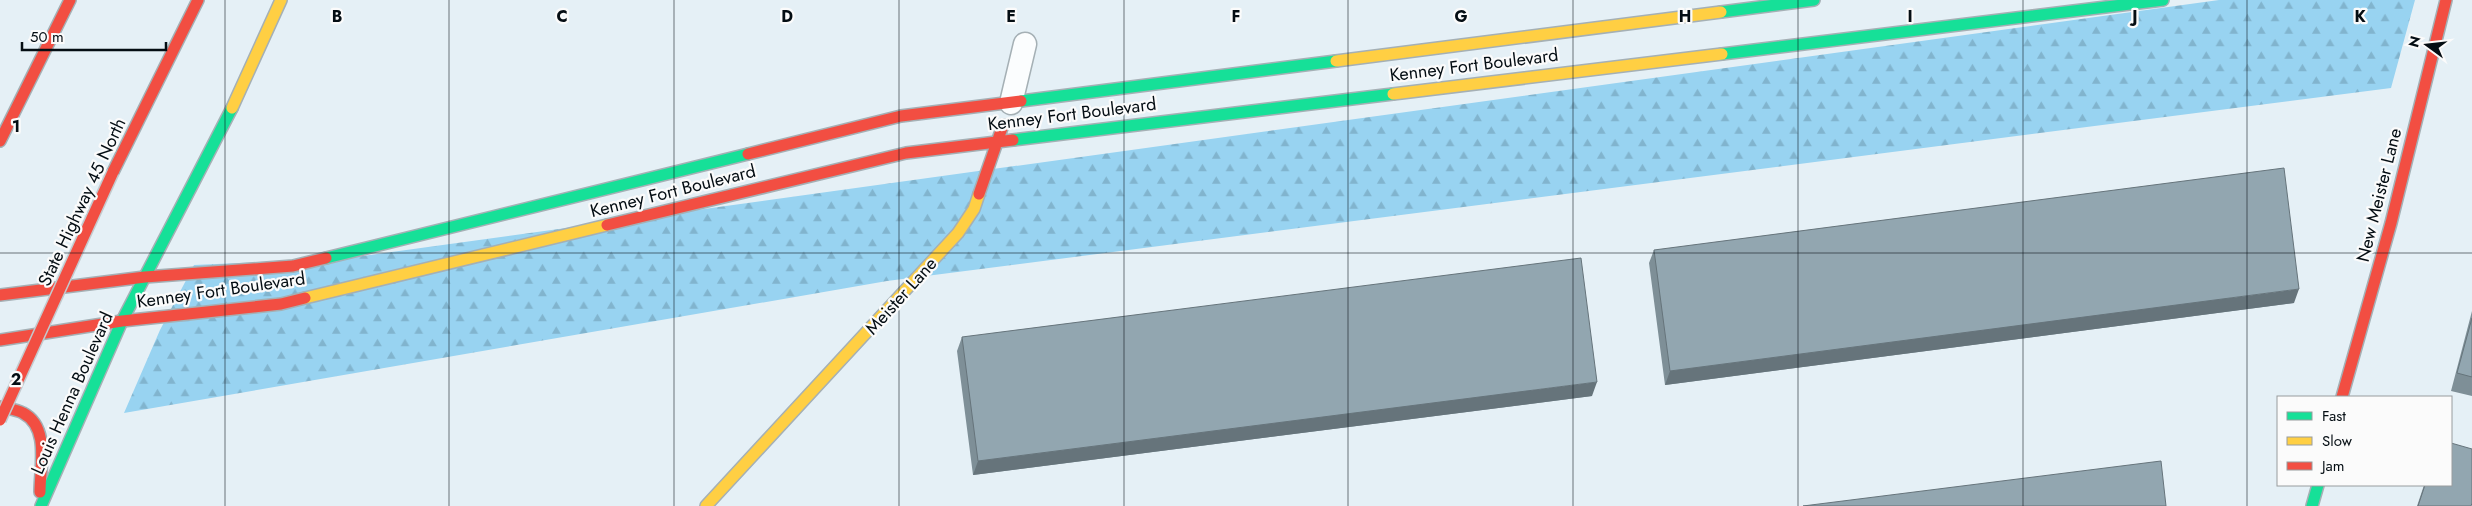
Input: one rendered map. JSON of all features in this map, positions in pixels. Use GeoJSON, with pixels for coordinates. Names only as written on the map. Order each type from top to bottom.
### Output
{"type":"FeatureCollection","features":[{"type":"Feature","properties":{"kind":"main road"},"geometry":{"type":"LineString","coordinates":[[0,141],[70,0]]}},
{"type":"Feature","properties":{"kind":"main road","name":"State Highway 45 North"},"geometry":{"type":"LineString","coordinates":[[0,420],[113,172],[198,0]]}},
{"type":"Feature","properties":{"kind":"main road","name":"Louis Henna Boulevard"},"geometry":{"type":"LineString","coordinates":[[41,506],[122,321],[232,108],[281,0]]}},
{"type":"Feature","properties":{"kind":"main road","name":"Kenney Fort Boulevard"},"geometry":{"type":"LineString","coordinates":[[0,295],[145,276],[293,266],[901,116],[1814,0]]}},
{"type":"Feature","properties":{"kind":"main road","name":"Kenney Fort Boulevard"},"geometry":{"type":"LineString","coordinates":[[0,340],[122,321],[281,304],[906,153],[2163,0]]}},
{"type":"Feature","properties":{"kind":"main road","name":"New Meister Lane"},"geometry":{"type":"LineString","coordinates":[[2342,396],[2392,222],[2446,0]]}},
{"type":"Feature","properties":{"kind":"main road","name":"Meister Lane"},"geometry":{"type":"LineString","coordinates":[[706,506],[958,233],[974,209],[1011,103]]}},
{"type":"Feature","properties":{"kind":"main road"},"geometry":{"type":"LineString","coordinates":[[0,407],[23,413],[34,423],[40,437],[43,459],[40,479],[41,506]]}},
{"type":"Feature","properties":{"kind":"main road"},"geometry":{"type":"LineString","coordinates":[[2312,506],[2318,486]]}},
{"type":"Feature","properties":{"kind":"street","name":"Meister Lane"},"geometry":{"type":"LineString","coordinates":[[1011,103],[1025,44]]}},
{"type":"Feature","properties":{"kind":"green space"},"geometry":{"type":"Polygon","coordinates":[[[2219,0],[2415,0],[2391,88],[887,281],[124,413],[160,330],[194,265],[348,258],[2219,0]]]}},
{"type":"Feature","properties":{"kind":"building"},"geometry":{"type":"Polygon","coordinates":[[[2284,168],[2299,289],[1670,371],[1654,250],[2284,168]]]}},
{"type":"Feature","properties":{"kind":"building"},"geometry":{"type":"Polygon","coordinates":[[[1581,258],[1597,382],[978,461],[962,337],[1581,258]]]}},
{"type":"Feature","properties":{"kind":"building"},"geometry":{"type":"Polygon","coordinates":[[[2472,318],[2472,377],[2457,373],[2472,318]]]}},
{"type":"Feature","properties":{"kind":"building"},"geometry":{"type":"Polygon","coordinates":[[[2452,443],[2472,449],[2471,506],[2418,506],[2425,486],[2452,486],[2452,443]]]}},
{"type":"Feature","properties":{"kind":"building"},"geometry":{"type":"Polygon","coordinates":[[[2161,461],[2166,506],[1803,506],[2161,461]]]}},
{"type":"Feature","properties":{"kind":"traffic: fast"},"geometry":{"type":"LineString","coordinates":[[1721,12],[1814,0]]}},
{"type":"Feature","properties":{"kind":"traffic: fast"},"geometry":{"type":"LineString","coordinates":[[1722,54],[2163,0]]}},
{"type":"Feature","properties":{"kind":"traffic: fast"},"geometry":{"type":"LineString","coordinates":[[1021,101],[1336,61]]}},
{"type":"Feature","properties":{"kind":"traffic: fast"},"geometry":{"type":"LineString","coordinates":[[1013,140],[1393,94]]}},
{"type":"Feature","properties":{"kind":"traffic: fast"},"geometry":{"type":"LineString","coordinates":[[41,506],[122,321],[232,108]]}},
{"type":"Feature","properties":{"kind":"traffic: fast"},"geometry":{"type":"LineString","coordinates":[[326,258],[748,154]]}},
{"type":"Feature","properties":{"kind":"traffic: fast"},"geometry":{"type":"LineString","coordinates":[[2312,506],[2318,486]]}},
{"type":"Feature","properties":{"kind":"traffic: slow"},"geometry":{"type":"LineString","coordinates":[[232,108],[281,0]]}},
{"type":"Feature","properties":{"kind":"traffic: slow"},"geometry":{"type":"LineString","coordinates":[[1336,61],[1721,12]]}},
{"type":"Feature","properties":{"kind":"traffic: slow"},"geometry":{"type":"LineString","coordinates":[[1393,94],[1722,54]]}},
{"type":"Feature","properties":{"kind":"traffic: slow"},"geometry":{"type":"LineString","coordinates":[[706,506],[958,233],[974,209],[979,194]]}},
{"type":"Feature","properties":{"kind":"traffic: slow"},"geometry":{"type":"LineString","coordinates":[[305,298],[607,225]]}},
{"type":"Feature","properties":{"kind":"traffic: jam"},"geometry":{"type":"LineString","coordinates":[[0,141],[70,0]]}},
{"type":"Feature","properties":{"kind":"traffic: jam"},"geometry":{"type":"LineString","coordinates":[[113,172],[198,0]]}},
{"type":"Feature","properties":{"kind":"traffic: jam"},"geometry":{"type":"LineString","coordinates":[[2342,396],[2391,223],[2446,0]]}},
{"type":"Feature","properties":{"kind":"traffic: jam"},"geometry":{"type":"LineString","coordinates":[[748,154],[901,116],[1021,101]]}},
{"type":"Feature","properties":{"kind":"traffic: jam"},"geometry":{"type":"LineString","coordinates":[[979,194],[1003,125]]}},
{"type":"Feature","properties":{"kind":"traffic: jam"},"geometry":{"type":"LineString","coordinates":[[607,225],[906,153],[1013,140]]}},
{"type":"Feature","properties":{"kind":"traffic: jam"},"geometry":{"type":"LineString","coordinates":[[0,420],[113,172]]}},
{"type":"Feature","properties":{"kind":"traffic: jam"},"geometry":{"type":"LineString","coordinates":[[0,295],[145,277],[293,266],[326,258]]}},
{"type":"Feature","properties":{"kind":"traffic: jam"},"geometry":{"type":"LineString","coordinates":[[0,340],[122,321],[281,304],[305,298]]}},
{"type":"Feature","properties":{"kind":"traffic: jam"},"geometry":{"type":"LineString","coordinates":[[0,407],[23,413],[31,419],[37,428],[42,448],[40,492]]}}]}
